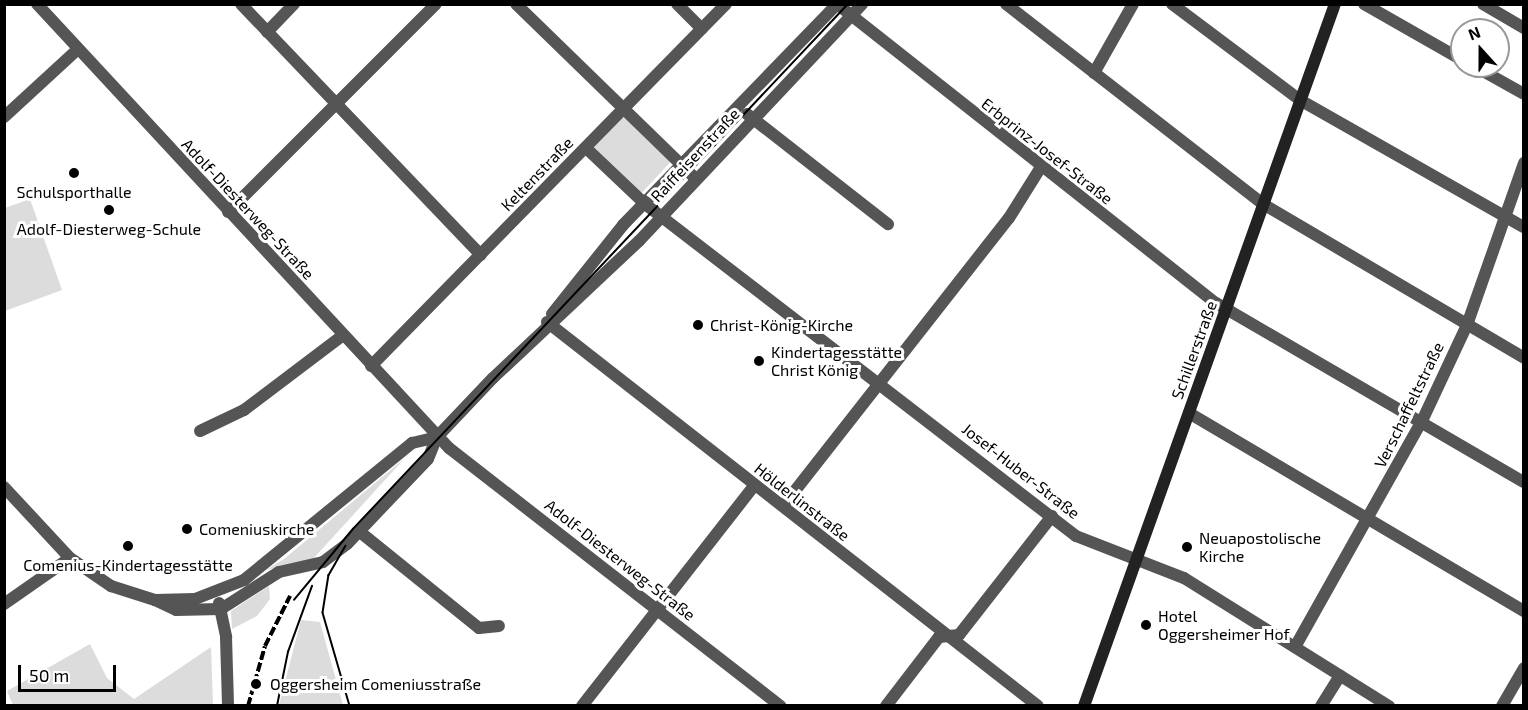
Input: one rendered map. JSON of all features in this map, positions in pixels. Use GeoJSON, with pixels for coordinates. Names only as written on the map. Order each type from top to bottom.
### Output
{"type":"FeatureCollection","features":[{"type":"Feature","properties":{"kind":"street","name":"Adolf-Diesterweg-Straße"},"geometry":{"type":"LineString","coordinates":[[37,4],[438,437],[781,705]]}},
{"type":"Feature","properties":{"kind":"street"},"geometry":{"type":"LineString","coordinates":[[241,4],[481,255]]}},
{"type":"Feature","properties":{"kind":"street"},"geometry":{"type":"LineString","coordinates":[[267,32],[294,4]]}},
{"type":"Feature","properties":{"kind":"street"},"geometry":{"type":"LineString","coordinates":[[228,212],[436,4]]}},
{"type":"Feature","properties":{"kind":"street"},"geometry":{"type":"LineString","coordinates":[[516,4],[695,178]]}},
{"type":"Feature","properties":{"kind":"street"},"geometry":{"type":"LineString","coordinates":[[677,4],[702,29]]}},
{"type":"Feature","properties":{"kind":"street","name":"Keltenstraße"},"geometry":{"type":"LineString","coordinates":[[371,366],[726,4]]}},
{"type":"Feature","properties":{"kind":"street","name":"Erbprinz-Josef-Straße"},"geometry":{"type":"LineString","coordinates":[[837,4],[850,17],[1041,167],[1226,308],[1524,482]]}},
{"type":"Feature","properties":{"kind":"street","name":"Raiffeisenstraße"},"geometry":{"type":"LineString","coordinates":[[221,609],[279,572],[323,562],[360,532],[428,459],[438,437],[546,322],[645,204],[837,4]]}},
{"type":"Feature","properties":{"kind":"street","name":"Raiffeisenstraße"},"geometry":{"type":"LineString","coordinates":[[546,322],[560,312],[663,213],[862,4]]}},
{"type":"Feature","properties":{"kind":"street"},"geometry":{"type":"LineString","coordinates":[[1006,4],[1263,204],[1524,358]]}},
{"type":"Feature","properties":{"kind":"street"},"geometry":{"type":"LineString","coordinates":[[1094,73],[1133,4]]}},
{"type":"Feature","properties":{"kind":"street"},"geometry":{"type":"LineString","coordinates":[[1172,4],[1300,100],[1524,227]]}},
{"type":"Feature","properties":{"kind":"street","name":"Schillerstraße"},"geometry":{"type":"LineString","coordinates":[[1084,705],[1335,4]]}},
{"type":"Feature","properties":{"kind":"street"},"geometry":{"type":"LineString","coordinates":[[1364,4],[1450,53]]}},
{"type":"Feature","properties":{"kind":"street"},"geometry":{"type":"LineString","coordinates":[[1483,4],[1524,28]]}},
{"type":"Feature","properties":{"kind":"street"},"geometry":{"type":"LineString","coordinates":[[4,117],[78,50]]}},
{"type":"Feature","properties":{"kind":"street"},"geometry":{"type":"LineString","coordinates":[[1495,78],[1524,94]]}},
{"type":"Feature","properties":{"kind":"street"},"geometry":{"type":"LineString","coordinates":[[739,107],[888,224]]}},
{"type":"Feature","properties":{"kind":"street","name":"Josef-Huber-Straße"},"geometry":{"type":"LineString","coordinates":[[586,148],[645,204],[663,213],[1076,536],[1184,578],[1389,705]]}},
{"type":"Feature","properties":{"kind":"street","name":"Verschaffeltstraße"},"geometry":{"type":"LineString","coordinates":[[1295,647],[1370,519],[1422,421],[1467,325],[1524,164]]}},
{"type":"Feature","properties":{"kind":"street"},"geometry":{"type":"LineString","coordinates":[[783,506],[1009,218],[1041,167]]}},
{"type":"Feature","properties":{"kind":"street","name":"Hölderlinstraße"},"geometry":{"type":"LineString","coordinates":[[546,322],[1038,705]]}},
{"type":"Feature","properties":{"kind":"street"},"geometry":{"type":"LineString","coordinates":[[200,431],[244,410],[343,335]]}},
{"type":"Feature","properties":{"kind":"street"},"geometry":{"type":"LineString","coordinates":[[1189,413],[1524,611]]}},
{"type":"Feature","properties":{"kind":"street"},"geometry":{"type":"LineString","coordinates":[[156,600],[216,595],[260,568],[412,443],[438,437]]}},
{"type":"Feature","properties":{"kind":"street"},"geometry":{"type":"LineString","coordinates":[[582,705],[754,486]]}},
{"type":"Feature","properties":{"kind":"street"},"geometry":{"type":"LineString","coordinates":[[4,488],[70,558],[111,586],[156,600],[176,610],[221,609]]}},
{"type":"Feature","properties":{"kind":"street"},"geometry":{"type":"LineString","coordinates":[[886,705],[939,637],[959,634],[1052,516]]}},
{"type":"Feature","properties":{"kind":"street"},"geometry":{"type":"LineString","coordinates":[[360,532],[479,628],[499,626]]}},
{"type":"Feature","properties":{"kind":"street"},"geometry":{"type":"LineString","coordinates":[[4,604],[70,558]]}},
{"type":"Feature","properties":{"kind":"street"},"geometry":{"type":"LineString","coordinates":[[216,595],[221,609],[228,705]]}},
{"type":"Feature","properties":{"kind":"street"},"geometry":{"type":"LineString","coordinates":[[1502,705],[1524,668]]}},
{"type":"Feature","properties":{"kind":"street"},"geometry":{"type":"LineString","coordinates":[[1321,705],[1340,675]]}},
{"type":"Feature","properties":{"kind":"shaded area"},"geometry":{"type":"Polygon","coordinates":[[[624,115],[672,160],[641,194],[593,149],[624,115]]]}},
{"type":"Feature","properties":{"kind":"shaded area"},"geometry":{"type":"Polygon","coordinates":[[[30,199],[62,290],[5,311],[5,208],[30,199]]]}},
{"type":"Feature","properties":{"kind":"shaded area"},"geometry":{"type":"Polygon","coordinates":[[[405,458],[313,559],[266,570],[284,559],[405,458]]]}},
{"type":"Feature","properties":{"kind":"shaded area"},"geometry":{"type":"Polygon","coordinates":[[[269,586],[270,599],[257,616],[232,629],[231,611],[269,586]]]}},
{"type":"Feature","properties":{"kind":"shaded area"},"geometry":{"type":"Polygon","coordinates":[[[301,620],[320,622],[343,705],[279,705],[301,620]]]}},
{"type":"Feature","properties":{"kind":"shaded area"},"geometry":{"type":"Polygon","coordinates":[[[90,644],[107,678],[134,699],[211,647],[213,705],[13,705],[7,691],[90,644]]]}},
{"type":"Feature","properties":{"kind":"tram line"},"geometry":{"type":"LineString","coordinates":[[294,600],[353,529],[848,4]]}},
{"type":"Feature","properties":{"kind":"tram line"},"geometry":{"type":"LineString","coordinates":[[346,546],[329,575],[323,613],[350,706]]}},
{"type":"Feature","properties":{"kind":"tram line"},"geometry":{"type":"LineString","coordinates":[[277,706],[288,652],[312,586]]}},
{"type":"Feature","properties":{"kind":"railway"},"geometry":{"type":"LineString","coordinates":[[248,706],[265,646],[290,596]]}},
{"type":"Feature","properties":{"kind":"place","name":"Schulsporthalle"},"geometry":{"type":"Point","coordinates":[74,173]}},
{"type":"Feature","properties":{"kind":"place","name":"Adolf-Diesterweg-Schule"},"geometry":{"type":"Point","coordinates":[109,210]}},
{"type":"Feature","properties":{"kind":"place","name":"Christ-König-Kirche"},"geometry":{"type":"Point","coordinates":[698,325]}},
{"type":"Feature","properties":{"kind":"place","name":"Kindertagesstätte Christ König"},"geometry":{"type":"Point","coordinates":[759,361]}},
{"type":"Feature","properties":{"kind":"place","name":"Comeniuskirche"},"geometry":{"type":"Point","coordinates":[187,529]}},
{"type":"Feature","properties":{"kind":"place","name":"Comenius-Kindertagesstätte"},"geometry":{"type":"Point","coordinates":[128,546]}},
{"type":"Feature","properties":{"kind":"place","name":"Neuapostolische Kirche"},"geometry":{"type":"Point","coordinates":[1187,547]}},
{"type":"Feature","properties":{"kind":"place","name":"Hotel Oggersheimer Hof"},"geometry":{"type":"Point","coordinates":[1146,625]}},
{"type":"Feature","properties":{"kind":"place","name":"Oggersheim Comeniusstraße"},"geometry":{"type":"Point","coordinates":[256,684]}}]}
